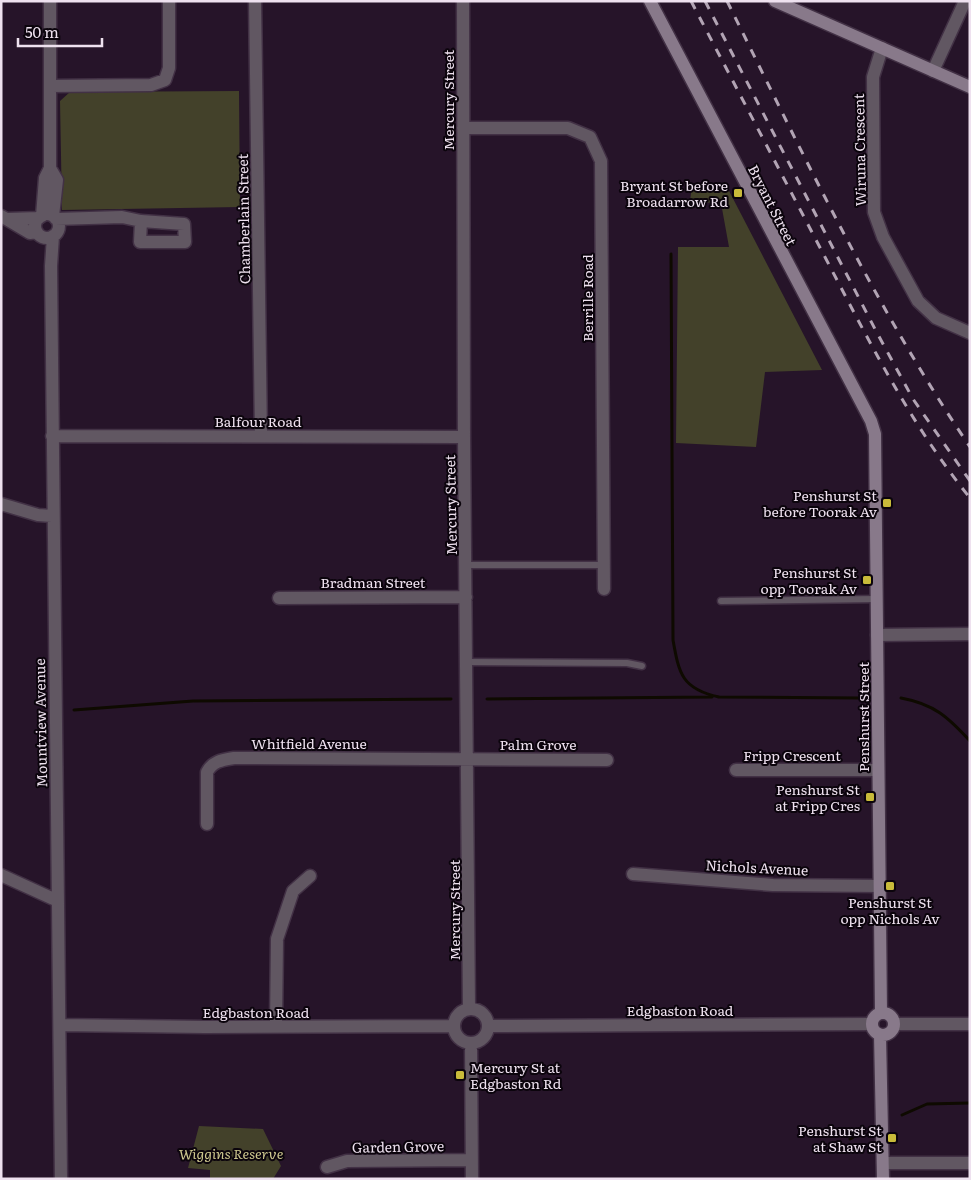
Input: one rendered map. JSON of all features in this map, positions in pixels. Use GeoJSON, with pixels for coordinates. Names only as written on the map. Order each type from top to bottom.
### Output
{"type":"FeatureCollection","features":[{"type":"Feature","properties":{"kind":"street"},"geometry":{"type":"LineString","coordinates":[[44,235],[36,225],[48,217],[57,180],[50,168],[50,1]]}},
{"type":"Feature","properties":{"kind":"street"},"geometry":{"type":"LineString","coordinates":[[50,86],[151,85],[165,80],[169,68],[168,1]]}},
{"type":"Feature","properties":{"kind":"street","name":"Chamberlain Street"},"geometry":{"type":"LineString","coordinates":[[256,1],[261,436]]}},
{"type":"Feature","properties":{"kind":"street","name":"Mercury Street"},"geometry":{"type":"LineString","coordinates":[[463,1],[464,437],[469,1009]]}},
{"type":"Feature","properties":{"kind":"street","name":"Bryant Street"},"geometry":{"type":"LineString","coordinates":[[650,1],[871,421]]}},
{"type":"Feature","properties":{"kind":"street"},"geometry":{"type":"LineString","coordinates":[[933,71],[965,1]]}},
{"type":"Feature","properties":{"kind":"street"},"geometry":{"type":"LineString","coordinates":[[781,4],[970,87]]}},
{"type":"Feature","properties":{"kind":"street","name":"Wiruna Crescent"},"geometry":{"type":"LineString","coordinates":[[882,48],[873,77],[874,212],[883,238],[918,301],[936,318],[970,333]]}},
{"type":"Feature","properties":{"kind":"street","name":"Berrille Road"},"geometry":{"type":"LineString","coordinates":[[464,128],[568,128],[590,137],[601,161],[604,589]]}},
{"type":"Feature","properties":{"kind":"street"},"geometry":{"type":"LineString","coordinates":[[4,218],[30,233],[44,235],[58,228],[48,217]]}},
{"type":"Feature","properties":{"kind":"street"},"geometry":{"type":"LineString","coordinates":[[4,218],[122,217],[141,221]]}},
{"type":"Feature","properties":{"kind":"street","name":"Mountview Avenue"},"geometry":{"type":"LineString","coordinates":[[44,235],[42,244],[51,266],[52,516],[61,1179]]}},
{"type":"Feature","properties":{"kind":"street","name":"Penshurst Street"},"geometry":{"type":"LineString","coordinates":[[871,421],[875,434],[876,448],[881,1013]]}},
{"type":"Feature","properties":{"kind":"street","name":"Balfour Road"},"geometry":{"type":"LineString","coordinates":[[52,436],[464,437]]}},
{"type":"Feature","properties":{"kind":"street"},"geometry":{"type":"LineString","coordinates":[[1,504],[52,516]]}},
{"type":"Feature","properties":{"kind":"street","name":"Bradman Street"},"geometry":{"type":"LineString","coordinates":[[279,598],[466,597]]}},
{"type":"Feature","properties":{"kind":"street"},"geometry":{"type":"LineString","coordinates":[[878,635],[970,634]]}},
{"type":"Feature","properties":{"kind":"street","name":"Whitfield Avenue"},"geometry":{"type":"LineString","coordinates":[[207,824],[207,772],[211,765],[217,762],[234,758],[468,759]]}},
{"type":"Feature","properties":{"kind":"street","name":"Palm Grove"},"geometry":{"type":"LineString","coordinates":[[468,759],[607,760]]}},
{"type":"Feature","properties":{"kind":"street","name":"Fripp Crescent"},"geometry":{"type":"LineString","coordinates":[[736,770],[878,770]]}},
{"type":"Feature","properties":{"kind":"street","name":"Nichols Avenue"},"geometry":{"type":"LineString","coordinates":[[632,874],[772,884],[880,886]]}},
{"type":"Feature","properties":{"kind":"street"},"geometry":{"type":"LineString","coordinates":[[1,875],[58,901]]}},
{"type":"Feature","properties":{"kind":"street"},"geometry":{"type":"LineString","coordinates":[[276,1026],[276,939],[293,891],[310,876]]}},
{"type":"Feature","properties":{"kind":"street"},"geometry":{"type":"LineString","coordinates":[[469,1009],[480,1012],[488,1026],[488,1031],[481,1040],[471,1044],[465,1043],[456,1036],[453,1026],[460,1013],[469,1009]]}},
{"type":"Feature","properties":{"kind":"street"},"geometry":{"type":"LineString","coordinates":[[883,1179],[880,1035],[874,1030],[872,1024],[874,1018],[881,1013],[889,1014],[894,1024]]}},
{"type":"Feature","properties":{"kind":"street","name":"Edgbaston Road"},"geometry":{"type":"LineString","coordinates":[[488,1026],[872,1024]]}},
{"type":"Feature","properties":{"kind":"street"},"geometry":{"type":"LineString","coordinates":[[894,1024],[970,1024]]}},
{"type":"Feature","properties":{"kind":"street"},"geometry":{"type":"LineString","coordinates":[[880,1035],[890,1033],[894,1024]]}},
{"type":"Feature","properties":{"kind":"street","name":"Edgbaston Road"},"geometry":{"type":"LineString","coordinates":[[60,1025],[453,1026]]}},
{"type":"Feature","properties":{"kind":"street"},"geometry":{"type":"LineString","coordinates":[[471,1044],[472,1179]]}},
{"type":"Feature","properties":{"kind":"street","name":"Garden Grove"},"geometry":{"type":"LineString","coordinates":[[327,1167],[348,1161],[471,1160]]}},
{"type":"Feature","properties":{"kind":"street"},"geometry":{"type":"LineString","coordinates":[[883,1163],[970,1162]]}},
{"type":"Feature","properties":{"kind":"lane"},"geometry":{"type":"LineString","coordinates":[[466,565],[604,566]]}},
{"type":"Feature","properties":{"kind":"lane"},"geometry":{"type":"LineString","coordinates":[[721,601],[877,599]]}},
{"type":"Feature","properties":{"kind":"lane"},"geometry":{"type":"LineString","coordinates":[[467,662],[627,663],[642,666]]}},
{"type":"Feature","properties":{"kind":"green space"},"geometry":{"type":"Polygon","coordinates":[[[239,91],[240,207],[62,210],[60,101],[70,92],[239,91]]]}},
{"type":"Feature","properties":{"kind":"green space"},"geometry":{"type":"Polygon","coordinates":[[[692,184],[727,187],[822,370],[765,372],[756,447],[676,443],[678,247],[729,247],[721,203],[690,202],[692,184]]]}},
{"type":"Feature","properties":{"kind":"green space","name":"Wiggins Reserve"},"geometry":{"type":"Polygon","coordinates":[[[199,1126],[263,1129],[281,1166],[273,1179],[210,1179],[210,1170],[188,1168],[199,1126]]]}},
{"type":"Feature","properties":{"kind":"waterway"},"geometry":{"type":"LineString","coordinates":[[671,254],[673,640],[680,671],[684,678],[697,690],[719,697]]}},
{"type":"Feature","properties":{"kind":"waterway"},"geometry":{"type":"LineString","coordinates":[[487,699],[712,697]]}},
{"type":"Feature","properties":{"kind":"waterway"},"geometry":{"type":"LineString","coordinates":[[718,697],[860,698]]}},
{"type":"Feature","properties":{"kind":"waterway"},"geometry":{"type":"LineString","coordinates":[[901,698],[932,708],[947,718],[970,741]]}},
{"type":"Feature","properties":{"kind":"waterway"},"geometry":{"type":"LineString","coordinates":[[74,710],[193,701],[451,699]]}},
{"type":"Feature","properties":{"kind":"waterway"},"geometry":{"type":"LineString","coordinates":[[902,1115],[927,1104],[970,1103]]}},
{"type":"Feature","properties":{"kind":"waterway"},"geometry":{"type":"LineString","coordinates":[[850,1139],[864,1131]]}},
{"type":"Feature","properties":{"kind":"railway"},"geometry":{"type":"LineString","coordinates":[[691,1],[858,321],[892,382],[929,441],[970,498]]}},
{"type":"Feature","properties":{"kind":"railway"},"geometry":{"type":"LineString","coordinates":[[705,1],[913,399],[970,481]]}},
{"type":"Feature","properties":{"kind":"railway"},"geometry":{"type":"LineString","coordinates":[[727,1],[812,172],[871,284],[935,394],[970,447]]}},
{"type":"Feature","properties":{"kind":"place","name":"Bryant St before Broadarrow Rd"},"geometry":{"type":"Point","coordinates":[738,193]}},
{"type":"Feature","properties":{"kind":"place","name":"Penshurst St before Toorak Av"},"geometry":{"type":"Point","coordinates":[887,503]}},
{"type":"Feature","properties":{"kind":"place","name":"Penshurst St opp Toorak Av"},"geometry":{"type":"Point","coordinates":[867,580]}},
{"type":"Feature","properties":{"kind":"place","name":"Penshurst St at Fripp Cres"},"geometry":{"type":"Point","coordinates":[870,797]}},
{"type":"Feature","properties":{"kind":"place","name":"Penshurst St opp Nichols Av"},"geometry":{"type":"Point","coordinates":[890,886]}},
{"type":"Feature","properties":{"kind":"place","name":"Mercury St at Edgbaston Rd"},"geometry":{"type":"Point","coordinates":[460,1075]}},
{"type":"Feature","properties":{"kind":"place","name":"Penshurst St at Shaw St"},"geometry":{"type":"Point","coordinates":[892,1138]}}]}
